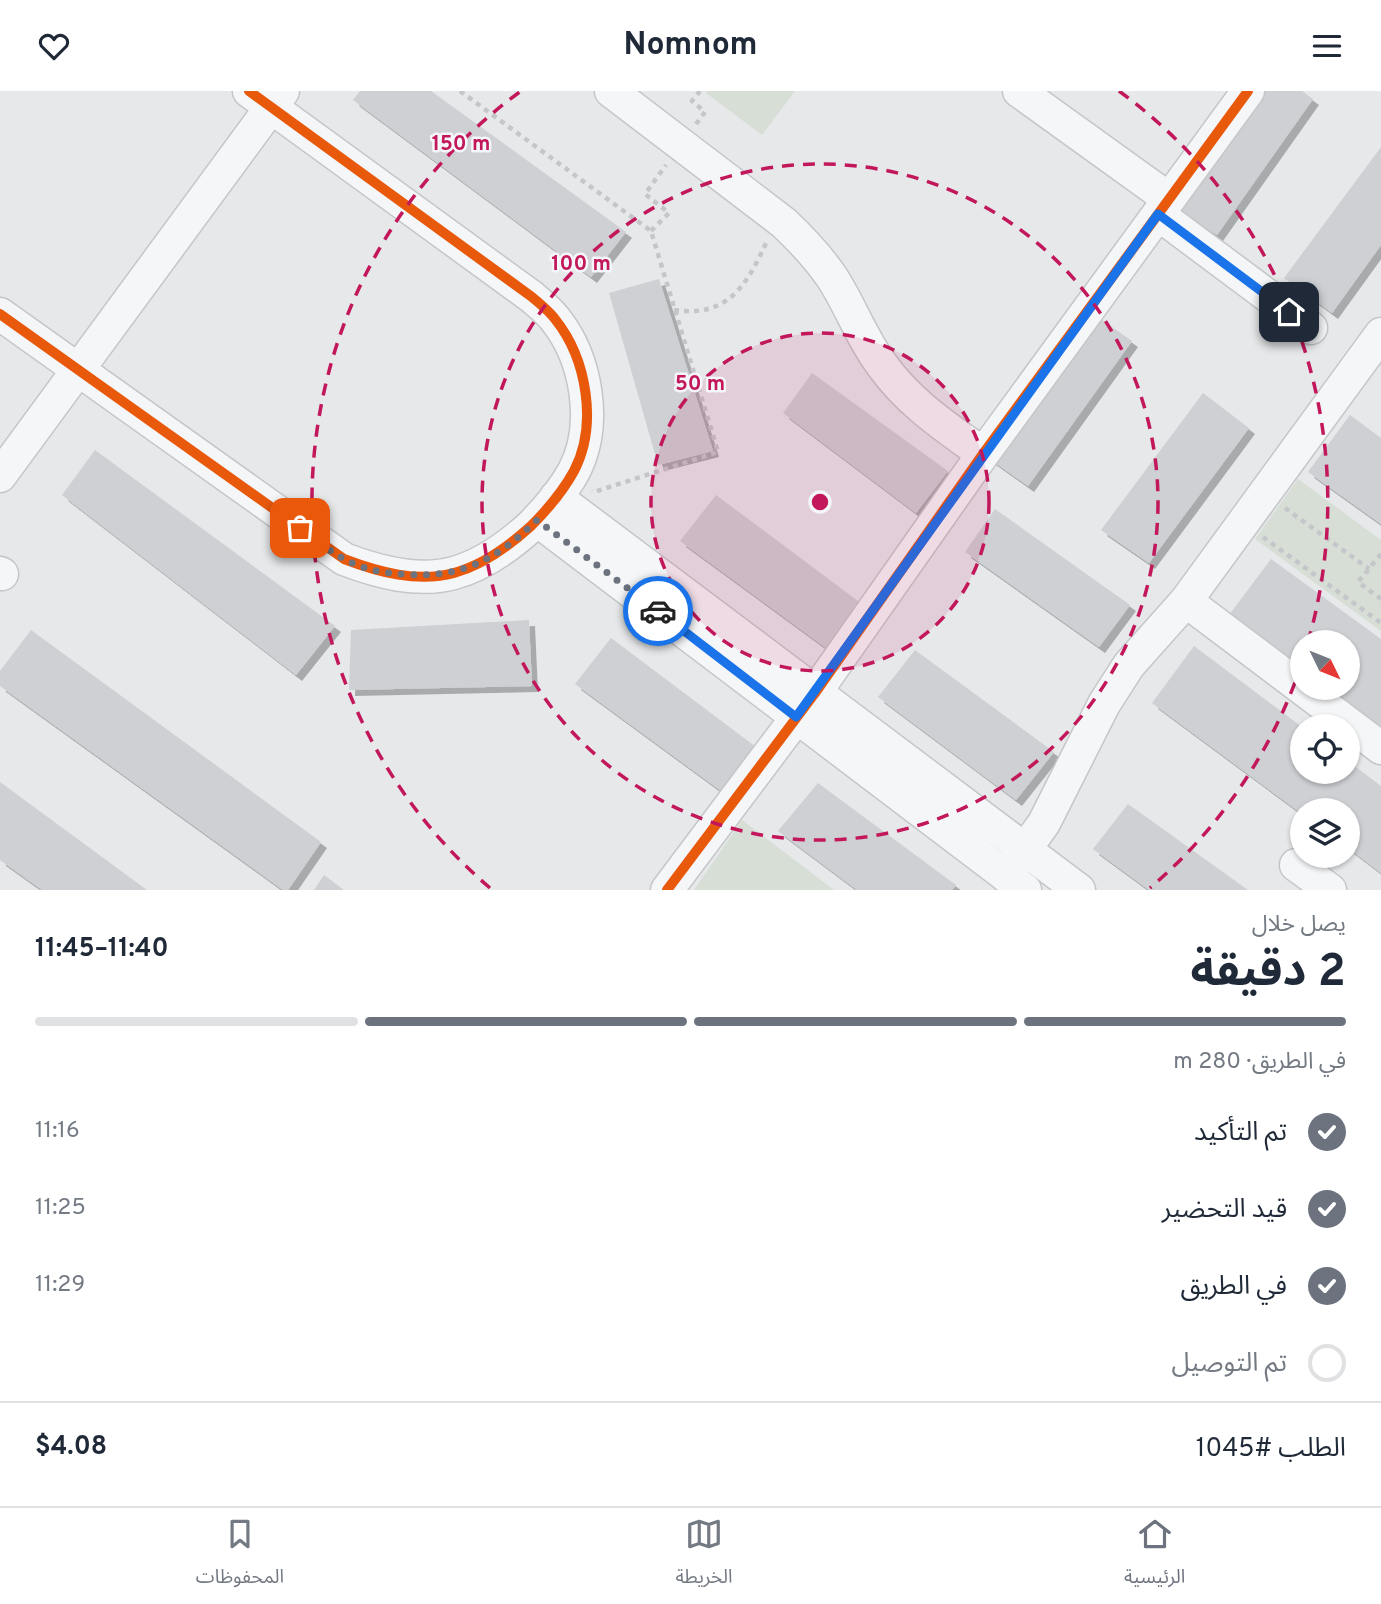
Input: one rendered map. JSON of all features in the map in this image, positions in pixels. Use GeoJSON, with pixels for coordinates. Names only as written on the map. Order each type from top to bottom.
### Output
{"type":"FeatureCollection","features":[{"type":"Feature","properties":{"kind":"street"},"geometry":{"type":"LineString","coordinates":[[611,91],[778,218],[807,245],[831,276],[880,363],[900,388],[926,413],[983,454]]}},
{"type":"Feature","properties":{"kind":"street"},"geometry":{"type":"LineString","coordinates":[[1019,91],[1311,328]]}},
{"type":"Feature","properties":{"kind":"street"},"geometry":{"type":"LineString","coordinates":[[667,890],[806,705],[983,454],[1248,91]]}},
{"type":"Feature","properties":{"kind":"street"},"geometry":{"type":"LineString","coordinates":[[0,314],[77,371],[344,559],[382,573],[422,576],[453,573],[488,559],[516,540],[554,497],[586,433],[583,378],[571,344],[555,319],[532,297],[267,96],[77,371],[0,476]]}},
{"type":"Feature","properties":{"kind":"street"},"geometry":{"type":"LineString","coordinates":[[554,497],[1016,883],[1025,851],[1044,823],[1104,704],[1129,665],[1186,601],[1381,334]]}},
{"type":"Feature","properties":{"kind":"street"},"geometry":{"type":"LineString","coordinates":[[1186,601],[1381,748]]}},
{"type":"Feature","properties":{"kind":"street"},"geometry":{"type":"LineString","coordinates":[[806,705],[1079,890]]}},
{"type":"Feature","properties":{"kind":"street"},"geometry":{"type":"LineString","coordinates":[[1300,868],[1330,890]]}},
{"type":"Feature","properties":{"kind":"path"},"geometry":{"type":"LineString","coordinates":[[460,91],[651,231],[718,452],[594,492],[554,497]]}},
{"type":"Feature","properties":{"kind":"path"},"geometry":{"type":"LineString","coordinates":[[674,310],[691,313],[707,311],[733,296],[752,274],[778,218]]}},
{"type":"Feature","properties":{"kind":"path"},"geometry":{"type":"LineString","coordinates":[[1265,493],[1369,569]]}},
{"type":"Feature","properties":{"kind":"path"},"geometry":{"type":"LineString","coordinates":[[1243,522],[1381,623]]}},
{"type":"Feature","properties":{"kind":"path"},"geometry":{"type":"LineString","coordinates":[[1381,554],[1358,582],[1381,599]]}},
{"type":"Feature","properties":{"kind":"shaded area"},"geometry":{"type":"Polygon","coordinates":[[[795,91],[762,135],[706,93],[795,91]]]}},
{"type":"Feature","properties":{"kind":"shaded area"},"geometry":{"type":"Polygon","coordinates":[[[1298,479],[1381,540],[1381,631],[1255,539],[1298,479]]]}},
{"type":"Feature","properties":{"kind":"shaded area"},"geometry":{"type":"Polygon","coordinates":[[[742,820],[834,890],[694,890],[742,820]]]}},
{"type":"Feature","properties":{"kind":"building"},"geometry":{"type":"Polygon","coordinates":[[[360,91],[431,91],[626,232],[591,277],[353,100],[360,91]]]}},
{"type":"Feature","properties":{"kind":"building"},"geometry":{"type":"Polygon","coordinates":[[[1255,91],[1302,91],[1313,99],[1217,235],[1173,207],[1255,91]]]}},
{"type":"Feature","properties":{"kind":"building"},"geometry":{"type":"Polygon","coordinates":[[[1381,147],[1381,245],[1332,313],[1284,278],[1381,147]]]}},
{"type":"Feature","properties":{"kind":"building"},"geometry":{"type":"Polygon","coordinates":[[[659,279],[713,451],[658,465],[609,293],[659,279]]]}},
{"type":"Feature","properties":{"kind":"building"},"geometry":{"type":"Polygon","coordinates":[[[1092,313],[1132,341],[1028,486],[990,459],[1092,313]]]}},
{"type":"Feature","properties":{"kind":"building"},"geometry":{"type":"Polygon","coordinates":[[[812,373],[948,471],[916,513],[783,413],[812,373]]]}},
{"type":"Feature","properties":{"kind":"building"},"geometry":{"type":"Polygon","coordinates":[[[1203,393],[1249,428],[1149,563],[1101,530],[1203,393]]]}},
{"type":"Feature","properties":{"kind":"building"},"geometry":{"type":"Polygon","coordinates":[[[1350,415],[1381,438],[1381,524],[1308,472],[1350,415]]]}},
{"type":"Feature","properties":{"kind":"building"},"geometry":{"type":"Polygon","coordinates":[[[95,450],[335,626],[296,675],[62,495],[95,450]]]}},
{"type":"Feature","properties":{"kind":"building"},"geometry":{"type":"Polygon","coordinates":[[[716,495],[862,604],[826,648],[680,541],[716,495]]]}},
{"type":"Feature","properties":{"kind":"building"},"geometry":{"type":"Polygon","coordinates":[[[995,509],[1130,605],[1099,647],[965,552],[995,509]]]}},
{"type":"Feature","properties":{"kind":"building"},"geometry":{"type":"Polygon","coordinates":[[[1271,559],[1381,639],[1381,730],[1341,700],[1360,700],[1360,630],[1290,630],[1290,661],[1229,615],[1271,559]]]}},
{"type":"Feature","properties":{"kind":"building"},"geometry":{"type":"Polygon","coordinates":[[[529,620],[532,686],[349,690],[351,630],[529,620]]]}},
{"type":"Feature","properties":{"kind":"building"},"geometry":{"type":"Polygon","coordinates":[[[31,630],[321,842],[288,890],[283,890],[0,686],[0,671],[31,630]]]}},
{"type":"Feature","properties":{"kind":"building"},"geometry":{"type":"Polygon","coordinates":[[[611,638],[756,747],[721,791],[575,684],[611,638]]]}},
{"type":"Feature","properties":{"kind":"building"},"geometry":{"type":"Polygon","coordinates":[[[1194,646],[1290,718],[1290,784],[1360,784],[1360,770],[1381,786],[1381,873],[1360,857],[1360,798],[1290,798],[1290,805],[1152,703],[1194,646]]]}},
{"type":"Feature","properties":{"kind":"building"},"geometry":{"type":"Polygon","coordinates":[[[915,650],[1054,752],[1016,800],[878,697],[915,650]]]}},
{"type":"Feature","properties":{"kind":"building"},"geometry":{"type":"Polygon","coordinates":[[[0,782],[147,890],[42,890],[0,860],[0,782]]]}},
{"type":"Feature","properties":{"kind":"building"},"geometry":{"type":"Polygon","coordinates":[[[818,783],[956,885],[952,890],[857,890],[778,831],[818,783]]]}},
{"type":"Feature","properties":{"kind":"building"},"geometry":{"type":"Polygon","coordinates":[[[1128,804],[1248,890],[1149,890],[1093,849],[1128,804]]]}},
{"type":"Feature","properties":{"kind":"building"},"geometry":{"type":"Polygon","coordinates":[[[324,875],[344,890],[314,890],[324,875]]]}},
{"type":"Feature","properties":{"kind":"cycle path"},"geometry":{"type":"LineString","coordinates":[[0,314],[344,559],[398,575],[440,576],[465,570],[485,560],[505,548],[531,526],[570,478],[586,433],[586,393],[575,353],[566,335],[553,316],[532,297],[249,91]]}},
{"type":"Feature","properties":{"kind":"cycle path"},"geometry":{"type":"LineString","coordinates":[[667,890],[815,693],[983,454],[1248,91]]}},
{"type":"Feature","properties":{"kind":"way so far"},"geometry":{"type":"LineString","coordinates":[[300,528],[344,559],[382,573],[422,576],[453,573],[488,559],[516,540],[537,520],[658,611]]}},
{"type":"Feature","properties":{"kind":"route"},"geometry":{"type":"LineString","coordinates":[[658,611],[796,717],[1158,214],[1289,312]]}}]}
